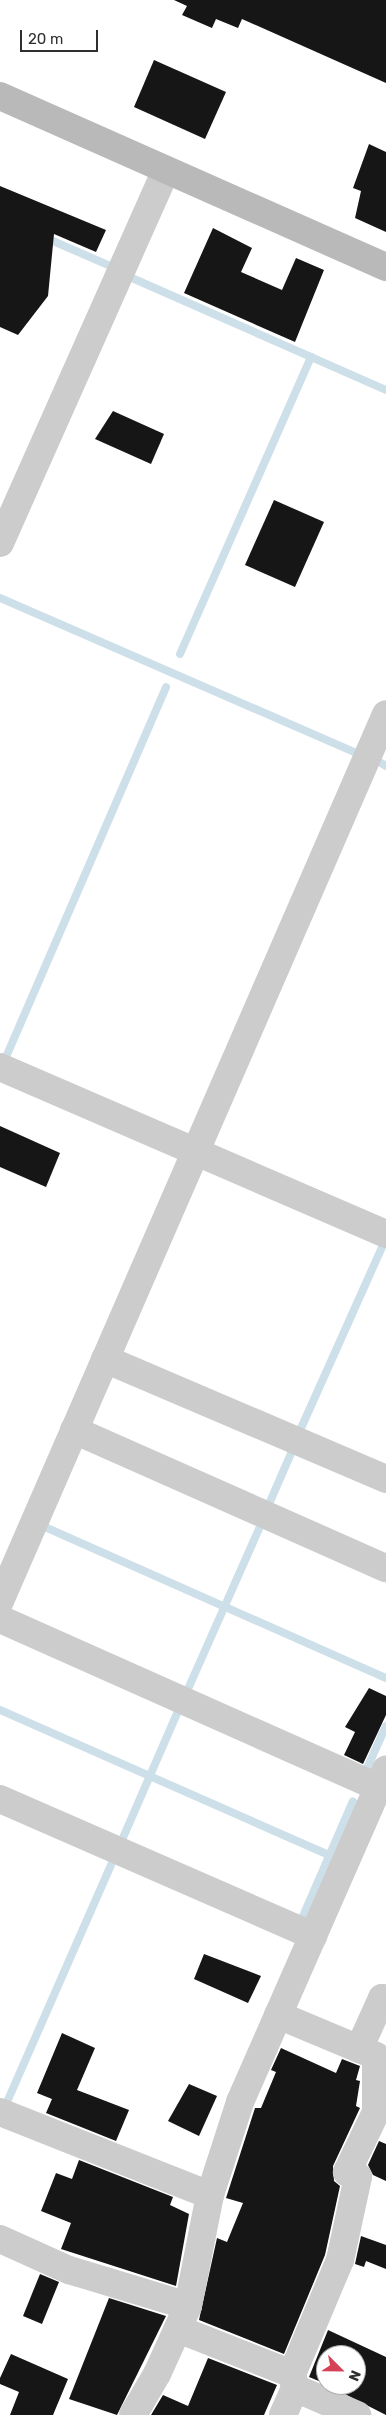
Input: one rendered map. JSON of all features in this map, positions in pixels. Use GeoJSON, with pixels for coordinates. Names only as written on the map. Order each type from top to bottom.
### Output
{"type":"FeatureCollection","features":[{"type":"Feature","properties":{"kind":"street"},"geometry":{"type":"LineString","coordinates":[[0,96],[386,267]]}},
{"type":"Feature","properties":{"kind":"street"},"geometry":{"type":"LineString","coordinates":[[0,543],[166,170]]}},
{"type":"Feature","properties":{"kind":"street"},"geometry":{"type":"LineString","coordinates":[[0,1601],[386,714]]}},
{"type":"Feature","properties":{"kind":"street"},"geometry":{"type":"LineString","coordinates":[[0,1067],[386,1234]]}},
{"type":"Feature","properties":{"kind":"street"},"geometry":{"type":"LineString","coordinates":[[105,1360],[386,1479]]}},
{"type":"Feature","properties":{"kind":"street"},"geometry":{"type":"LineString","coordinates":[[74,1430],[386,1568]]}},
{"type":"Feature","properties":{"kind":"street"},"geometry":{"type":"LineString","coordinates":[[0,1619],[383,1783],[240,2102],[210,2195],[183,2318],[133,2415]]}},
{"type":"Feature","properties":{"kind":"street"},"geometry":{"type":"LineString","coordinates":[[0,1798],[313,1936]]}},
{"type":"Feature","properties":{"kind":"street"},"geometry":{"type":"LineString","coordinates":[[359,2049],[382,1998],[386,2000]]}},
{"type":"Feature","properties":{"kind":"street"},"geometry":{"type":"LineString","coordinates":[[278,2015],[376,2056],[376,2112],[347,2172],[358,2177],[340,2260],[293,2381],[283,2415]]}},
{"type":"Feature","properties":{"kind":"street"},"geometry":{"type":"LineString","coordinates":[[0,2112],[210,2195]]}},
{"type":"Feature","properties":{"kind":"street"},"geometry":{"type":"LineString","coordinates":[[0,2239],[183,2318],[357,2415]]}},
{"type":"Feature","properties":{"kind":"building"},"geometry":{"type":"Polygon","coordinates":[[[174,0],[386,0],[386,83],[242,19],[238,28],[216,19],[212,28],[182,15],[187,6],[174,0]]]}},
{"type":"Feature","properties":{"kind":"building"},"geometry":{"type":"Polygon","coordinates":[[[154,60],[226,92],[205,139],[134,107],[154,60]]]}},
{"type":"Feature","properties":{"kind":"building"},"geometry":{"type":"Polygon","coordinates":[[[369,144],[386,152],[386,232],[355,218],[361,191],[353,188],[369,144]]]}},
{"type":"Feature","properties":{"kind":"building"},"geometry":{"type":"Polygon","coordinates":[[[0,186],[106,230],[96,252],[54,234],[48,296],[18,335],[0,327],[0,186]]]}},
{"type":"Feature","properties":{"kind":"building"},"geometry":{"type":"Polygon","coordinates":[[[213,228],[252,248],[241,272],[282,290],[296,258],[324,270],[295,342],[184,293],[213,228]]]}},
{"type":"Feature","properties":{"kind":"building"},"geometry":{"type":"Polygon","coordinates":[[[113,411],[164,434],[151,464],[95,439],[113,411]]]}},
{"type":"Feature","properties":{"kind":"building"},"geometry":{"type":"Polygon","coordinates":[[[274,500],[324,522],[295,587],[245,565],[274,500]]]}},
{"type":"Feature","properties":{"kind":"building"},"geometry":{"type":"Polygon","coordinates":[[[0,1126],[60,1153],[46,1187],[0,1167],[0,1126]]]}},
{"type":"Feature","properties":{"kind":"building"},"geometry":{"type":"Polygon","coordinates":[[[369,1688],[386,1696],[386,1715],[363,1764],[344,1755],[355,1732],[345,1727],[369,1688]]]}},
{"type":"Feature","properties":{"kind":"building"},"geometry":{"type":"Polygon","coordinates":[[[204,1954],[261,1976],[248,2003],[194,1979],[204,1954]]]}},
{"type":"Feature","properties":{"kind":"building"},"geometry":{"type":"Polygon","coordinates":[[[62,2033],[95,2048],[77,2090],[129,2110],[116,2141],[46,2113],[52,2099],[37,2093],[62,2033]]]}},
{"type":"Feature","properties":{"kind":"building"},"geometry":{"type":"Polygon","coordinates":[[[281,2048],[336,2073],[342,2059],[360,2066],[356,2080],[360,2081],[356,2106],[360,2108],[333,2166],[334,2181],[340,2186],[325,2255],[284,2354],[199,2320],[217,2238],[227,2242],[243,2203],[226,2198],[255,2108],[261,2108],[276,2072],[271,2070],[281,2048]]]}},
{"type":"Feature","properties":{"kind":"building"},"geometry":{"type":"Polygon","coordinates":[[[189,2084],[217,2096],[199,2136],[168,2121],[189,2084]]]}},
{"type":"Feature","properties":{"kind":"building"},"geometry":{"type":"Polygon","coordinates":[[[379,2141],[386,2144],[386,2181],[373,2175],[368,2165],[379,2141]]]}},
{"type":"Feature","properties":{"kind":"building"},"geometry":{"type":"Polygon","coordinates":[[[79,2160],[173,2197],[170,2205],[189,2214],[176,2286],[61,2249],[71,2223],[41,2211],[56,2173],[72,2179],[79,2160]]]}},
{"type":"Feature","properties":{"kind":"building"},"geometry":{"type":"Polygon","coordinates":[[[361,2236],[386,2245],[386,2269],[366,2261],[364,2267],[355,2264],[361,2236]]]}},
{"type":"Feature","properties":{"kind":"building"},"geometry":{"type":"Polygon","coordinates":[[[40,2274],[59,2282],[42,2324],[23,2316],[40,2274]]]}},
{"type":"Feature","properties":{"kind":"building"},"geometry":{"type":"Polygon","coordinates":[[[109,2298],[166,2316],[117,2415],[69,2399],[109,2298]]]}},
{"type":"Feature","properties":{"kind":"building"},"geometry":{"type":"Polygon","coordinates":[[[328,2330],[360,2345],[322,2345],[328,2330]]]}},
{"type":"Feature","properties":{"kind":"building"},"geometry":{"type":"Polygon","coordinates":[[[366,2348],[386,2357],[386,2415],[347,2395],[366,2395],[366,2348]]]}},
{"type":"Feature","properties":{"kind":"building"},"geometry":{"type":"Polygon","coordinates":[[[11,2354],[68,2379],[53,2415],[10,2415],[19,2392],[0,2384],[0,2378],[11,2354]]]}},
{"type":"Feature","properties":{"kind":"building"},"geometry":{"type":"Polygon","coordinates":[[[208,2358],[277,2385],[264,2415],[151,2415],[163,2395],[188,2406],[208,2358]]]}},
{"type":"Feature","properties":{"kind":"building"},"geometry":{"type":"Polygon","coordinates":[[[316,2360],[316,2380],[309,2377],[316,2360]]]}},
{"type":"Feature","properties":{"kind":"waterway"},"geometry":{"type":"LineString","coordinates":[[46,238],[108,265]]}},
{"type":"Feature","properties":{"kind":"waterway"},"geometry":{"type":"LineString","coordinates":[[132,278],[386,390]]}},
{"type":"Feature","properties":{"kind":"waterway"},"geometry":{"type":"LineString","coordinates":[[180,654],[311,357]]}},
{"type":"Feature","properties":{"kind":"waterway"},"geometry":{"type":"LineString","coordinates":[[0,598],[357,753]]}},
{"type":"Feature","properties":{"kind":"waterway"},"geometry":{"type":"LineString","coordinates":[[6,1057],[166,687]]}},
{"type":"Feature","properties":{"kind":"waterway"},"geometry":{"type":"LineString","coordinates":[[381,763],[386,766]]}},
{"type":"Feature","properties":{"kind":"waterway"},"geometry":{"type":"LineString","coordinates":[[298,1435],[383,1245]]}},
{"type":"Feature","properties":{"kind":"waterway"},"geometry":{"type":"LineString","coordinates":[[269,1504],[292,1451]]}},
{"type":"Feature","properties":{"kind":"waterway"},"geometry":{"type":"LineString","coordinates":[[188,1689],[261,1524]]}},
{"type":"Feature","properties":{"kind":"waterway"},"geometry":{"type":"LineString","coordinates":[[45,1527],[386,1678]]}},
{"type":"Feature","properties":{"kind":"waterway"},"geometry":{"type":"LineString","coordinates":[[0,1710],[329,1855]]}},
{"type":"Feature","properties":{"kind":"waterway"},"geometry":{"type":"LineString","coordinates":[[122,1840],[178,1711]]}},
{"type":"Feature","properties":{"kind":"waterway"},"geometry":{"type":"LineString","coordinates":[[368,1766],[386,1726]]}},
{"type":"Feature","properties":{"kind":"waterway"},"geometry":{"type":"LineString","coordinates":[[303,1916],[353,1801]]}},
{"type":"Feature","properties":{"kind":"waterway"},"geometry":{"type":"LineString","coordinates":[[7,2102],[115,1856]]}}]}
